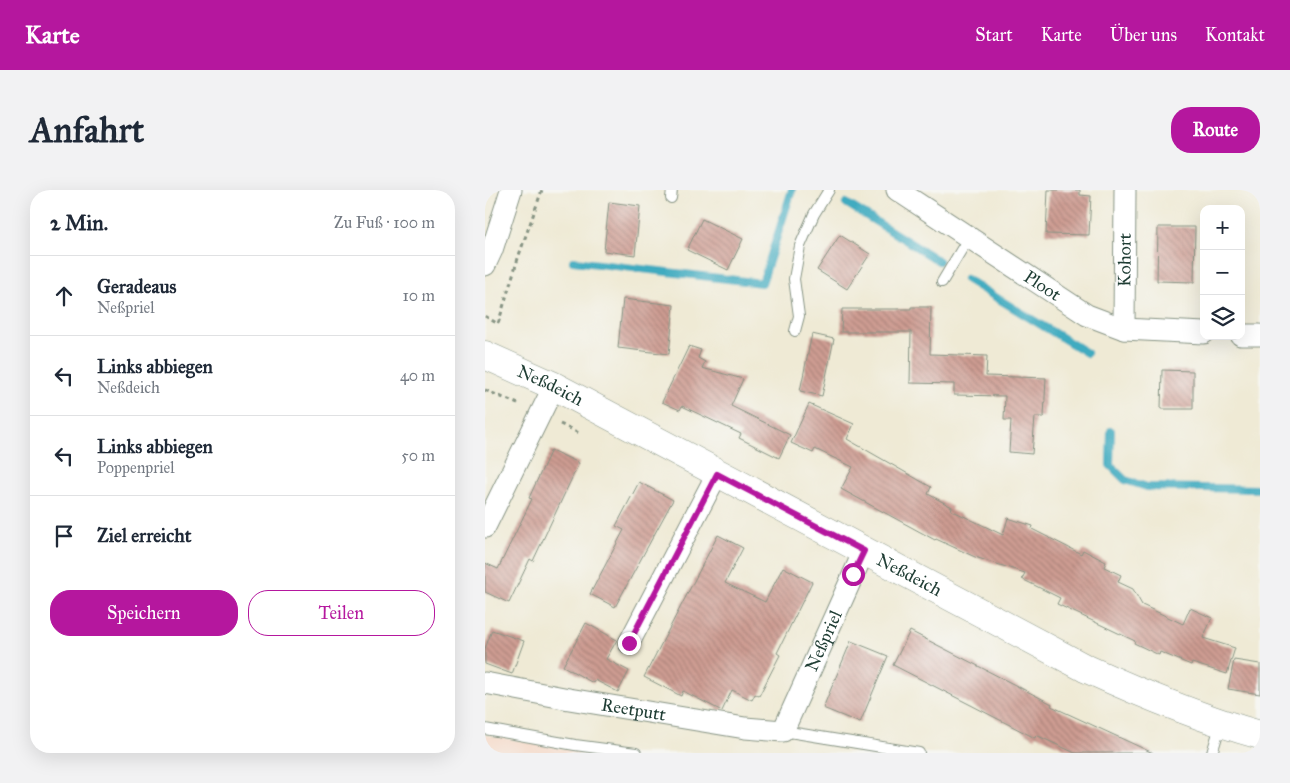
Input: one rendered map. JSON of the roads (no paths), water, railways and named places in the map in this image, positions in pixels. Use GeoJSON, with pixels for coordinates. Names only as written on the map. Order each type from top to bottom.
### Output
{"type":"FeatureCollection","features":[{"type":"Feature","properties":{"kind":"street"},"geometry":{"type":"LineString","coordinates":[[485,265],[492,250],[511,190]]}},
{"type":"Feature","properties":{"kind":"street","name":"Ploot"},"geometry":{"type":"LineString","coordinates":[[897,190],[1087,316],[1124,330],[1200,333]]}},
{"type":"Feature","properties":{"kind":"street","name":"Kohort"},"geometry":{"type":"LineString","coordinates":[[1124,330],[1125,190]]}},
{"type":"Feature","properties":{"kind":"street"},"geometry":{"type":"LineString","coordinates":[[1245,335],[1260,335]]}},
{"type":"Feature","properties":{"kind":"street","name":"Neßdeich"},"geometry":{"type":"LineString","coordinates":[[485,355],[554,386],[1085,668],[1145,696],[1260,735]]}},
{"type":"Feature","properties":{"kind":"street"},"geometry":{"type":"LineString","coordinates":[[485,527],[554,386]]}},
{"type":"Feature","properties":{"kind":"street"},"geometry":{"type":"LineString","coordinates":[[629,643],[717,474]]}},
{"type":"Feature","properties":{"kind":"street","name":"Neßpriel"},"geometry":{"type":"LineString","coordinates":[[783,731],[864,551]]}},
{"type":"Feature","properties":{"kind":"street","name":"Reetputt"},"geometry":{"type":"LineString","coordinates":[[485,683],[745,728],[783,731]]}},
{"type":"Feature","properties":{"kind":"lane"},"geometry":{"type":"LineString","coordinates":[[795,332],[799,316],[794,279],[800,246],[814,214],[829,190]]}},
{"type":"Feature","properties":{"kind":"lane"},"geometry":{"type":"LineString","coordinates":[[942,282],[969,238]]}},
{"type":"Feature","properties":{"kind":"lane"},"geometry":{"type":"LineString","coordinates":[[1212,753],[1221,723]]}},
{"type":"Feature","properties":{"kind":"lane"},"geometry":{"type":"LineString","coordinates":[[485,729],[573,749],[636,753]]}},
{"type":"Feature","properties":{"kind":"lane"},"geometry":{"type":"LineString","coordinates":[[783,731],[919,753]]}},
{"type":"Feature","properties":{"kind":"waterway"},"geometry":{"type":"LineString","coordinates":[[573,261],[762,283],[792,190]]}},
{"type":"Feature","properties":{"kind":"waterway"},"geometry":{"type":"LineString","coordinates":[[846,203],[939,261]]}},
{"type":"Feature","properties":{"kind":"waterway"},"geometry":{"type":"LineString","coordinates":[[966,279],[1087,353]]}},
{"type":"Feature","properties":{"kind":"waterway"},"geometry":{"type":"LineString","coordinates":[[1111,431],[1110,465],[1125,480],[1147,487],[1260,489]]}}]}
